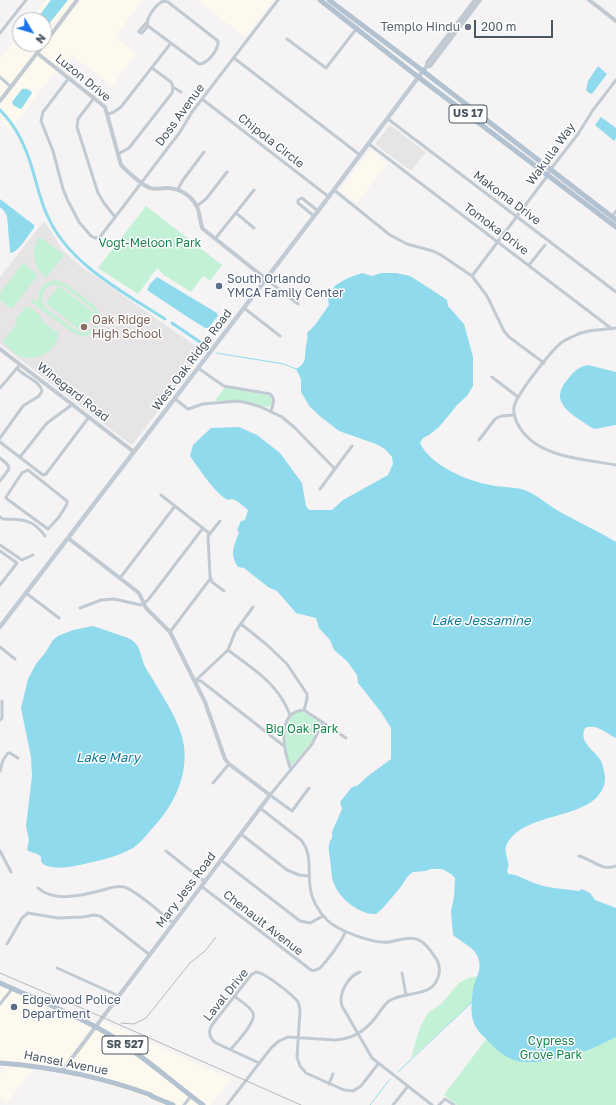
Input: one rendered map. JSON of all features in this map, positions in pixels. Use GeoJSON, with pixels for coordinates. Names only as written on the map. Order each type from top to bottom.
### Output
{"type":"FeatureCollection","features":[{"type":"Feature","properties":{"kind":"main road","name":"US 17"},"geometry":{"type":"LineString","coordinates":[[320,0],[418,77],[614,221],[616,227]]}},
{"type":"Feature","properties":{"kind":"main road","name":"US 17"},"geometry":{"type":"LineString","coordinates":[[329,0],[425,68],[549,172]]}},
{"type":"Feature","properties":{"kind":"main road","name":"West Oak Ridge Road"},"geometry":{"type":"LineString","coordinates":[[0,627],[329,197],[425,68]]}},
{"type":"Feature","properties":{"kind":"main road","name":"SR 527"},"geometry":{"type":"LineString","coordinates":[[0,983],[96,1027],[124,1044],[203,1105]]}},
{"type":"Feature","properties":{"kind":"main road","name":"Hansel Avenue"},"geometry":{"type":"LineString","coordinates":[[0,1063],[63,1070],[105,1080],[173,1105]]}},
{"type":"Feature","properties":{"kind":"street"},"geometry":{"type":"LineString","coordinates":[[0,33],[26,0]]}},
{"type":"Feature","properties":{"kind":"street"},"geometry":{"type":"LineString","coordinates":[[52,33],[77,0]]}},
{"type":"Feature","properties":{"kind":"street","name":"Doss Avenue"},"geometry":{"type":"LineString","coordinates":[[69,78],[43,112],[41,121],[53,151],[63,189],[68,201],[80,222],[91,236],[95,238],[100,237],[180,132],[192,112],[278,0]]}},
{"type":"Feature","properties":{"kind":"street","name":"West Oak Ridge Road"},"geometry":{"type":"LineString","coordinates":[[425,68],[427,63],[475,0]]}},
{"type":"Feature","properties":{"kind":"street","name":"West Oak Ridge Road"},"geometry":{"type":"LineString","coordinates":[[425,68],[430,66],[468,17],[469,13],[479,0]]}},
{"type":"Feature","properties":{"kind":"street"},"geometry":{"type":"LineString","coordinates":[[589,0],[616,21]]}},
{"type":"Feature","properties":{"kind":"street"},"geometry":{"type":"LineString","coordinates":[[166,1],[218,41],[217,48],[206,62],[199,64],[171,43],[148,24],[153,12],[160,3],[166,1]]}},
{"type":"Feature","properties":{"kind":"street"},"geometry":{"type":"LineString","coordinates":[[287,39],[326,68],[357,28]]}},
{"type":"Feature","properties":{"kind":"street"},"geometry":{"type":"LineString","coordinates":[[108,114],[121,107],[171,43]]}},
{"type":"Feature","properties":{"kind":"street"},"geometry":{"type":"LineString","coordinates":[[0,101],[37,53]]}},
{"type":"Feature","properties":{"kind":"street","name":"Luzon Drive"},"geometry":{"type":"LineString","coordinates":[[37,53],[105,107],[121,165],[127,172],[150,188],[178,189]]}},
{"type":"Feature","properties":{"kind":"street"},"geometry":{"type":"LineString","coordinates":[[234,58],[360,155]]}},
{"type":"Feature","properties":{"kind":"street"},"geometry":{"type":"LineString","coordinates":[[152,68],[171,82],[173,87],[181,92]]}},
{"type":"Feature","properties":{"kind":"street"},"geometry":{"type":"LineString","coordinates":[[0,77],[10,87]]}},
{"type":"Feature","properties":{"kind":"street","name":"Wakulla Way"},"geometry":{"type":"LineString","coordinates":[[472,276],[578,134],[593,110],[616,80]]}},
{"type":"Feature","properties":{"kind":"street"},"geometry":{"type":"LineString","coordinates":[[118,154],[128,148],[172,93],[173,87]]}},
{"type":"Feature","properties":{"kind":"street"},"geometry":{"type":"LineString","coordinates":[[94,98],[78,119],[77,127],[98,193],[115,217]]}},
{"type":"Feature","properties":{"kind":"street","name":"Chipola Circle"},"geometry":{"type":"LineString","coordinates":[[202,99],[329,197]]}},
{"type":"Feature","properties":{"kind":"street","name":"Makoma Drive"},"geometry":{"type":"LineString","coordinates":[[388,119],[616,292]]}},
{"type":"Feature","properties":{"kind":"street","name":"Tomoka Drive"},"geometry":{"type":"LineString","coordinates":[[369,144],[612,329]]}},
{"type":"Feature","properties":{"kind":"street"},"geometry":{"type":"LineString","coordinates":[[204,152],[178,189],[190,197],[197,206],[200,215],[200,224],[203,229],[298,304]]}},
{"type":"Feature","properties":{"kind":"street"},"geometry":{"type":"LineString","coordinates":[[197,206],[206,199],[227,172]]}},
{"type":"Feature","properties":{"kind":"street"},"geometry":{"type":"LineString","coordinates":[[215,239],[254,190]]}},
{"type":"Feature","properties":{"kind":"street"},"geometry":{"type":"LineString","coordinates":[[334,190],[394,238],[407,244],[441,255],[472,276],[487,296],[504,331],[509,337],[544,363]]}},
{"type":"Feature","properties":{"kind":"street"},"geometry":{"type":"LineString","coordinates":[[314,216],[298,203],[298,200],[302,198],[318,211]]}},
{"type":"Feature","properties":{"kind":"street"},"geometry":{"type":"LineString","coordinates":[[614,221],[616,212]]}},
{"type":"Feature","properties":{"kind":"street"},"geometry":{"type":"LineString","coordinates":[[236,213],[254,228]]}},
{"type":"Feature","properties":{"kind":"street"},"geometry":{"type":"LineString","coordinates":[[529,265],[545,245]]}},
{"type":"Feature","properties":{"kind":"street"},"geometry":{"type":"LineString","coordinates":[[244,308],[280,336]]}},
{"type":"Feature","properties":{"kind":"street"},"geometry":{"type":"LineString","coordinates":[[616,328],[583,332],[560,344],[518,397],[514,407],[514,415],[518,425],[536,444],[561,455],[616,465]]}},
{"type":"Feature","properties":{"kind":"street","name":"Winegard Road"},"geometry":{"type":"LineString","coordinates":[[0,348],[134,452]]}},
{"type":"Feature","properties":{"kind":"street"},"geometry":{"type":"LineString","coordinates":[[0,388],[20,364]]}},
{"type":"Feature","properties":{"kind":"street"},"geometry":{"type":"LineString","coordinates":[[0,438],[22,406],[39,396],[42,391],[41,386],[17,368]]}},
{"type":"Feature","properties":{"kind":"street"},"geometry":{"type":"LineString","coordinates":[[198,368],[224,386],[270,394],[274,400],[271,411]]}},
{"type":"Feature","properties":{"kind":"street"},"geometry":{"type":"LineString","coordinates":[[492,378],[518,397]]}},
{"type":"Feature","properties":{"kind":"street"},"geometry":{"type":"LineString","coordinates":[[174,399],[188,408],[203,404],[237,401],[271,411],[294,426],[335,469]]}},
{"type":"Feature","properties":{"kind":"street"},"geometry":{"type":"LineString","coordinates":[[20,457],[48,423],[72,404]]}},
{"type":"Feature","properties":{"kind":"street"},"geometry":{"type":"LineString","coordinates":[[479,440],[495,419],[501,416],[514,415]]}},
{"type":"Feature","properties":{"kind":"street"},"geometry":{"type":"LineString","coordinates":[[0,442],[43,475],[46,474],[89,417]]}},
{"type":"Feature","properties":{"kind":"street"},"geometry":{"type":"LineString","coordinates":[[320,489],[352,446]]}},
{"type":"Feature","properties":{"kind":"street"},"geometry":{"type":"LineString","coordinates":[[0,458],[8,465],[9,468],[0,481]]}},
{"type":"Feature","properties":{"kind":"street"},"geometry":{"type":"LineString","coordinates":[[28,470],[67,501],[66,506],[49,528],[46,528],[7,499],[7,495],[15,482],[22,473],[28,470]]}},
{"type":"Feature","properties":{"kind":"street"},"geometry":{"type":"LineString","coordinates":[[161,495],[210,533]]}},
{"type":"Feature","properties":{"kind":"street"},"geometry":{"type":"LineString","coordinates":[[120,578],[175,506]]}},
{"type":"Feature","properties":{"kind":"street"},"geometry":{"type":"LineString","coordinates":[[0,517],[3,520],[27,520],[40,530],[44,536]]}},
{"type":"Feature","properties":{"kind":"street"},"geometry":{"type":"LineString","coordinates":[[170,632],[210,579],[208,536],[220,520]]}},
{"type":"Feature","properties":{"kind":"street"},"geometry":{"type":"LineString","coordinates":[[80,608],[101,600],[114,599],[141,605],[144,604],[203,528]]}},
{"type":"Feature","properties":{"kind":"street"},"geometry":{"type":"LineString","coordinates":[[68,538],[139,593],[150,612],[170,632],[205,702],[222,753],[229,764],[292,811],[309,788]]}},
{"type":"Feature","properties":{"kind":"street"},"geometry":{"type":"LineString","coordinates":[[0,545],[22,560],[33,554]]}},
{"type":"Feature","properties":{"kind":"street"},"geometry":{"type":"LineString","coordinates":[[0,551],[17,564],[0,585]]}},
{"type":"Feature","properties":{"kind":"street"},"geometry":{"type":"LineString","coordinates":[[210,579],[224,591]]}},
{"type":"Feature","properties":{"kind":"street"},"geometry":{"type":"LineString","coordinates":[[26,593],[59,618]]}},
{"type":"Feature","properties":{"kind":"street"},"geometry":{"type":"LineString","coordinates":[[195,681],[228,650],[235,632],[252,607]]}},
{"type":"Feature","properties":{"kind":"street"},"geometry":{"type":"LineString","coordinates":[[241,624],[266,644],[287,664],[307,694],[304,710]]}},
{"type":"Feature","properties":{"kind":"street"},"geometry":{"type":"LineString","coordinates":[[0,647],[15,659]]}},
{"type":"Feature","properties":{"kind":"street"},"geometry":{"type":"LineString","coordinates":[[228,650],[268,681],[277,690],[290,715]]}},
{"type":"Feature","properties":{"kind":"street"},"geometry":{"type":"LineString","coordinates":[[195,681],[202,681],[284,746]]}},
{"type":"Feature","properties":{"kind":"street"},"geometry":{"type":"LineString","coordinates":[[0,720],[2,718],[2,701]]}},
{"type":"Feature","properties":{"kind":"street"},"geometry":{"type":"LineString","coordinates":[[291,770],[284,746],[285,728],[290,715],[297,710],[304,710],[346,738]]}},
{"type":"Feature","properties":{"kind":"street","name":"Mary Jess Road"},"geometry":{"type":"LineString","coordinates":[[63,1070],[260,808],[312,744],[323,722]]}},
{"type":"Feature","properties":{"kind":"street"},"geometry":{"type":"LineString","coordinates":[[0,771],[3,760],[8,753],[18,758]]}},
{"type":"Feature","properties":{"kind":"street"},"geometry":{"type":"LineString","coordinates":[[213,783],[229,764]]}},
{"type":"Feature","properties":{"kind":"street"},"geometry":{"type":"LineString","coordinates":[[227,1105],[271,1048],[279,1041],[288,1037],[335,1040],[348,1038],[357,1034],[368,1026],[388,1002],[397,997],[428,990],[438,979],[440,970],[438,961],[423,942],[411,938],[389,942],[378,942],[345,932],[333,926],[323,916],[312,895],[309,876],[309,856],[305,845],[301,840],[260,808]]}},
{"type":"Feature","properties":{"kind":"street"},"geometry":{"type":"LineString","coordinates":[[241,834],[287,870],[299,875],[309,876]]}},
{"type":"Feature","properties":{"kind":"street"},"geometry":{"type":"LineString","coordinates":[[0,851],[11,872]]}},
{"type":"Feature","properties":{"kind":"street"},"geometry":{"type":"LineString","coordinates":[[166,851],[205,882]]}},
{"type":"Feature","properties":{"kind":"street"},"geometry":{"type":"LineString","coordinates":[[580,856],[601,867],[606,868],[616,866]]}},
{"type":"Feature","properties":{"kind":"street"},"geometry":{"type":"LineString","coordinates":[[221,860],[300,921],[310,923],[323,916]]}},
{"type":"Feature","properties":{"kind":"street"},"geometry":{"type":"LineString","coordinates":[[38,888],[48,894],[66,896],[83,895],[113,887],[123,886],[134,892],[173,923]]}},
{"type":"Feature","properties":{"kind":"street","name":"Chenault Avenue"},"geometry":{"type":"LineString","coordinates":[[201,886],[308,969],[314,970],[320,968],[342,939],[345,932]]}},
{"type":"Feature","properties":{"kind":"street"},"geometry":{"type":"LineString","coordinates":[[7,944],[22,918],[28,913],[58,918],[94,915],[100,916],[150,955]]}},
{"type":"Feature","properties":{"kind":"street"},"geometry":{"type":"LineString","coordinates":[[57,968],[119,996]]}},
{"type":"Feature","properties":{"kind":"street","name":"Laval Drive"},"geometry":{"type":"LineString","coordinates":[[259,1063],[213,1041],[210,1037],[209,1031],[251,975],[256,972],[262,972],[294,997],[299,1004],[300,1011],[298,1037]]}},
{"type":"Feature","properties":{"kind":"street"},"geometry":{"type":"LineString","coordinates":[[360,972],[354,975],[346,985],[340,997],[342,1006],[357,1034],[368,1054],[378,1064],[432,1105]]}},
{"type":"Feature","properties":{"kind":"street"},"geometry":{"type":"LineString","coordinates":[[402,972],[406,995]]}},
{"type":"Feature","properties":{"kind":"street"},"geometry":{"type":"LineString","coordinates":[[0,1004],[12,989]]}},
{"type":"Feature","properties":{"kind":"street"},"geometry":{"type":"LineString","coordinates":[[231,1049],[252,1022],[254,1015],[252,1011],[234,996]]}},
{"type":"Feature","properties":{"kind":"street"},"geometry":{"type":"LineString","coordinates":[[298,1037],[297,1057],[300,1066],[309,1075],[344,1090],[353,1091],[361,1086],[378,1064]]}},
{"type":"Feature","properties":{"kind":"street"},"geometry":{"type":"LineString","coordinates":[[329,1084],[333,1074]]}},
{"type":"Feature","properties":{"kind":"street"},"geometry":{"type":"LineString","coordinates":[[394,1105],[408,1086]]}},
{"type":"Feature","properties":{"kind":"street"},"geometry":{"type":"LineString","coordinates":[[184,1105],[191,1096]]}},
{"type":"Feature","properties":{"kind":"street"},"geometry":{"type":"LineString","coordinates":[[439,1105],[445,1099],[454,1105]]}},
{"type":"Feature","properties":{"kind":"shaded area"},"geometry":{"type":"Polygon","coordinates":[[[46,0],[143,0],[115,37],[137,53],[112,86],[72,55],[57,74],[55,72],[10,130],[0,119],[0,60],[12,44],[12,52],[52,52],[52,12],[37,12],[46,0]]]}},
{"type":"Feature","properties":{"kind":"shaded area"},"geometry":{"type":"Polygon","coordinates":[[[197,0],[273,0],[245,37],[197,0]]]}},
{"type":"Feature","properties":{"kind":"shaded area"},"geometry":{"type":"Polygon","coordinates":[[[390,125],[426,152],[411,171],[375,144],[390,125]]]}},
{"type":"Feature","properties":{"kind":"shaded area"},"geometry":{"type":"Polygon","coordinates":[[[370,150],[387,164],[357,203],[340,190],[370,150]]]}},
{"type":"Feature","properties":{"kind":"shaded area","name":"Oak Ridge High School"},"geometry":{"type":"Polygon","coordinates":[[[44,221],[62,249],[79,265],[203,351],[133,444],[130,444],[0,344],[0,277],[44,221]]]}},
{"type":"Feature","properties":{"kind":"shaded area"},"geometry":{"type":"Polygon","coordinates":[[[0,981],[95,1026],[100,1020],[231,1079],[211,1105],[164,1105],[129,1091],[95,1081],[33,1069],[7,1103],[0,1098],[0,1076],[4,1067],[0,1066],[0,981]]]}},
{"type":"Feature","properties":{"kind":"green space","name":"Vogt-Meloon Park"},"geometry":{"type":"Polygon","coordinates":[[[146,206],[222,265],[210,281],[203,276],[191,292],[164,275],[157,268],[138,294],[98,268],[146,206]]]}},
{"type":"Feature","properties":{"kind":"green space"},"geometry":{"type":"Polygon","coordinates":[[[40,237],[63,254],[46,278],[38,269],[34,259],[35,248],[40,237]]]}},
{"type":"Feature","properties":{"kind":"green space"},"geometry":{"type":"Polygon","coordinates":[[[23,263],[38,275],[12,309],[0,300],[0,293],[23,263]]]}},
{"type":"Feature","properties":{"kind":"green space"},"geometry":{"type":"Polygon","coordinates":[[[56,280],[66,284],[96,307],[100,316],[98,326],[91,334],[81,336],[72,332],[31,302],[33,299],[38,303],[40,290],[45,284],[56,280]],[[53,284],[46,288],[42,295],[42,302],[45,308],[77,331],[84,333],[92,329],[97,318],[93,309],[63,286],[53,284]]]}},
{"type":"Feature","properties":{"kind":"green space"},"geometry":{"type":"Polygon","coordinates":[[[59,286],[95,314],[81,331],[46,303],[59,286]]]}},
{"type":"Feature","properties":{"kind":"green space"},"geometry":{"type":"Polygon","coordinates":[[[30,307],[41,316],[42,321],[59,334],[49,351],[34,358],[25,358],[17,355],[9,349],[3,341],[17,324],[16,319],[24,308],[30,307]]]}},
{"type":"Feature","properties":{"kind":"green space"},"geometry":{"type":"Polygon","coordinates":[[[225,387],[270,396],[272,405],[267,407],[241,401],[215,401],[225,387]]]}},
{"type":"Feature","properties":{"kind":"green space","name":"Big Oak Park"},"geometry":{"type":"Polygon","coordinates":[[[302,711],[320,724],[313,740],[291,766],[285,740],[287,726],[293,714],[302,711]]]}},
{"type":"Feature","properties":{"kind":"green space","name":"Cypress Grove Park"},"geometry":{"type":"Polygon","coordinates":[[[540,968],[616,1026],[616,1105],[457,1105],[444,1095],[540,968]]]}},
{"type":"Feature","properties":{"kind":"green space"},"geometry":{"type":"Polygon","coordinates":[[[478,976],[474,985],[472,1002],[411,1058],[420,1027],[428,1013],[441,1004],[459,983],[468,978],[478,976]]]}},
{"type":"Feature","properties":{"kind":"water"},"geometry":{"type":"Polygon","coordinates":[[[51,0],[68,0],[52,20],[52,12],[42,12],[51,0]]]}},
{"type":"Feature","properties":{"kind":"water"},"geometry":{"type":"Polygon","coordinates":[[[598,66],[607,74],[592,94],[586,90],[588,81],[598,66]]]}},
{"type":"Feature","properties":{"kind":"water"},"geometry":{"type":"Polygon","coordinates":[[[22,89],[31,91],[32,93],[20,109],[13,105],[12,102],[22,89]]]}},
{"type":"Feature","properties":{"kind":"water"},"geometry":{"type":"Polygon","coordinates":[[[601,117],[616,128],[616,138],[614,141],[595,125],[601,117]]]}},
{"type":"Feature","properties":{"kind":"water"},"geometry":{"type":"Polygon","coordinates":[[[0,199],[34,225],[34,228],[20,247],[10,253],[7,216],[0,207],[0,199]]]}},
{"type":"Feature","properties":{"kind":"water","name":"Lake Jessamine"},"geometry":{"type":"Polygon","coordinates":[[[362,273],[372,276],[381,273],[396,273],[410,276],[447,300],[448,306],[464,324],[473,357],[473,386],[467,396],[458,404],[439,427],[423,438],[420,443],[425,451],[440,465],[460,476],[481,483],[525,490],[537,496],[560,512],[616,542],[616,738],[601,729],[593,727],[585,728],[583,733],[585,742],[601,761],[605,776],[604,786],[596,798],[585,806],[529,825],[517,832],[506,846],[508,874],[517,875],[547,887],[579,891],[582,889],[590,893],[595,900],[616,908],[616,1037],[581,1053],[543,1061],[524,1062],[515,1060],[497,1050],[478,1030],[474,1024],[472,1016],[472,1006],[473,989],[480,966],[478,957],[474,950],[453,935],[451,911],[454,897],[455,878],[451,874],[442,869],[413,872],[376,914],[355,908],[343,898],[334,885],[329,843],[342,809],[340,802],[352,787],[357,786],[391,759],[391,728],[381,712],[358,683],[357,675],[347,661],[334,650],[330,640],[319,628],[316,618],[296,613],[277,591],[268,587],[244,568],[238,567],[235,562],[233,550],[239,532],[237,530],[241,521],[245,520],[248,510],[240,503],[232,499],[228,500],[218,493],[190,456],[193,445],[211,428],[239,427],[257,435],[280,453],[302,483],[306,506],[309,510],[332,510],[343,500],[388,475],[393,464],[392,457],[385,449],[376,444],[339,431],[310,407],[301,392],[301,379],[296,369],[304,362],[307,333],[315,325],[329,305],[328,298],[330,292],[338,283],[362,273]]]}},
{"type":"Feature","properties":{"kind":"water"},"geometry":{"type":"Polygon","coordinates":[[[157,277],[217,313],[218,316],[208,328],[205,328],[189,318],[147,290],[150,284],[157,277]]]}},
{"type":"Feature","properties":{"kind":"water"},"geometry":{"type":"Polygon","coordinates":[[[588,365],[616,372],[616,425],[595,429],[592,428],[565,408],[561,402],[560,395],[562,388],[568,379],[576,370],[588,365]]]}},
{"type":"Feature","properties":{"kind":"water","name":"Lake Mary"},"geometry":{"type":"Polygon","coordinates":[[[93,626],[128,638],[137,645],[143,662],[171,710],[182,737],[185,758],[181,781],[177,792],[165,813],[142,840],[133,848],[103,860],[61,868],[48,866],[41,862],[40,856],[27,850],[29,840],[26,826],[32,776],[31,757],[21,708],[28,679],[36,664],[53,640],[58,636],[73,630],[93,626]]]}},
{"type":"Feature","properties":{"kind":"waterway"},"geometry":{"type":"LineString","coordinates":[[0,110],[15,129],[23,144],[30,160],[45,211],[57,234],[69,249],[99,276],[165,319]]}},
{"type":"Feature","properties":{"kind":"waterway"},"geometry":{"type":"LineString","coordinates":[[172,323],[203,344]]}},
{"type":"Feature","properties":{"kind":"waterway"},"geometry":{"type":"LineString","coordinates":[[216,353],[284,364],[296,369]]}},
{"type":"Feature","properties":{"kind":"waterway"},"geometry":{"type":"LineString","coordinates":[[398,1072],[472,1002]]}},
{"type":"Feature","properties":{"kind":"waterway"},"geometry":{"type":"LineString","coordinates":[[370,1105],[390,1079]]}},
{"type":"Feature","properties":{"kind":"railway"},"geometry":{"type":"LineString","coordinates":[[121,1023],[134,1024],[146,1018],[190,963],[205,951],[216,937]]}},
{"type":"Feature","properties":{"kind":"railway"},"geometry":{"type":"LineString","coordinates":[[0,973],[301,1105]]}},
{"type":"Feature","properties":{"kind":"place","name":"Templo Hindu"},"geometry":{"type":"Point","coordinates":[468,27]}},
{"type":"Feature","properties":{"kind":"place","name":"South Orlando YMCA Family Center"},"geometry":{"type":"Point","coordinates":[219,286]}},
{"type":"Feature","properties":{"kind":"place","name":"Oak Ridge High School"},"geometry":{"type":"Point","coordinates":[84,327]}},
{"type":"Feature","properties":{"kind":"place","name":"Edgewood Police Department"},"geometry":{"type":"Point","coordinates":[14,1007]}}]}
